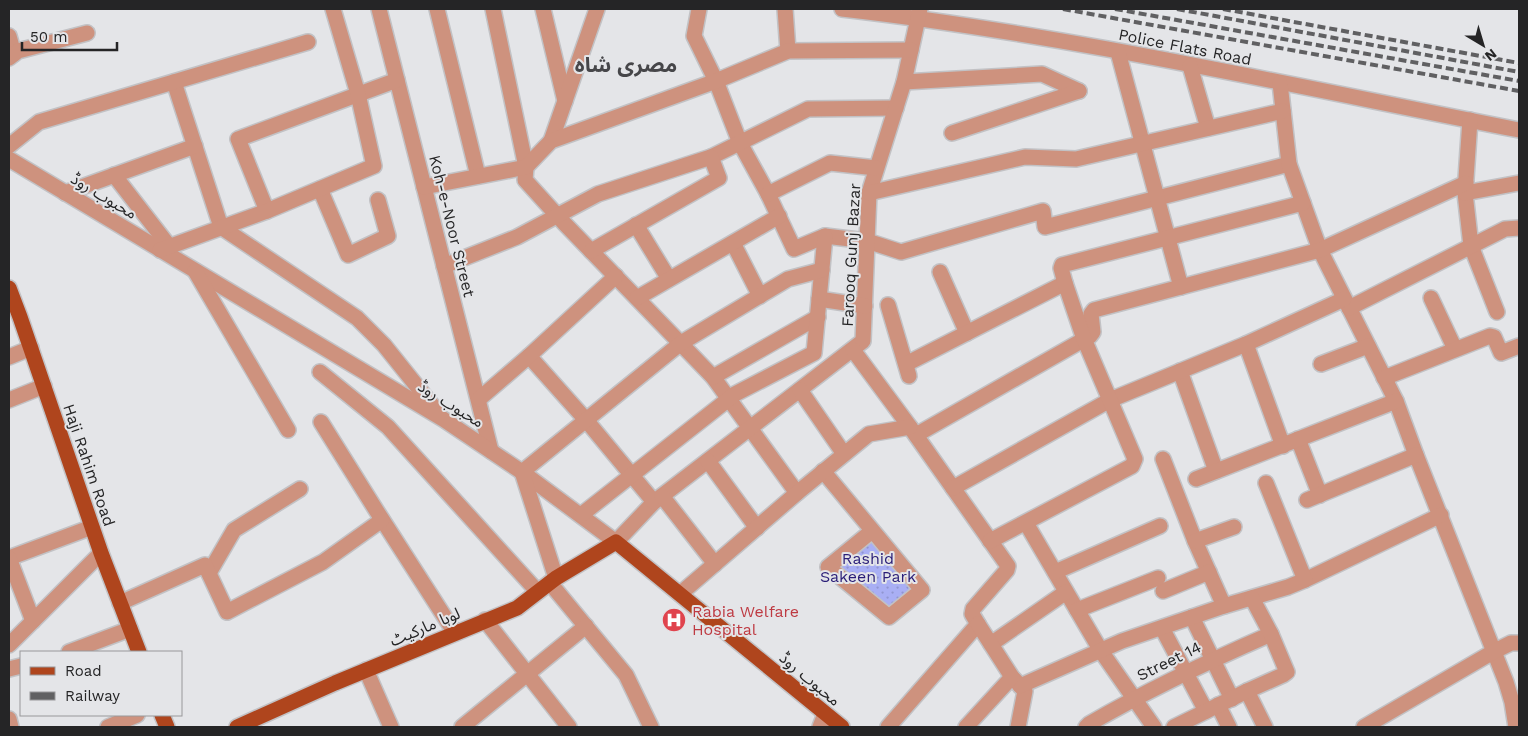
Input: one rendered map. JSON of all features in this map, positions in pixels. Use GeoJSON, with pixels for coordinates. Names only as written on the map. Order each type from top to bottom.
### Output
{"type":"FeatureCollection","features":[{"type":"Feature","properties":{"kind":"main road","name":"Haji Rahim Road"},"geometry":{"type":"LineString","coordinates":[[9,288],[13,310],[31,348],[101,553],[139,651]]}},
{"type":"Feature","properties":{"kind":"main road","name":"لوہا مارکیٹ"},"geometry":{"type":"LineString","coordinates":[[237,727],[366,670],[517,608],[553,580],[616,542]]}},
{"type":"Feature","properties":{"kind":"main road","name":"محبوب روڈ"},"geometry":{"type":"LineString","coordinates":[[616,542],[680,594],[823,721],[842,727]]}},
{"type":"Feature","properties":{"kind":"street"},"geometry":{"type":"LineString","coordinates":[[114,175],[165,248],[220,226],[267,211],[374,166],[358,94],[333,9]]}},
{"type":"Feature","properties":{"kind":"street","name":"Koh-e-Noor Street"},"geometry":{"type":"LineString","coordinates":[[379,9],[491,451]]}},
{"type":"Feature","properties":{"kind":"street"},"geometry":{"type":"LineString","coordinates":[[437,9],[478,176]]}},
{"type":"Feature","properties":{"kind":"street"},"geometry":{"type":"LineString","coordinates":[[493,9],[526,167],[525,180],[713,377],[797,493]]}},
{"type":"Feature","properties":{"kind":"street"},"geometry":{"type":"LineString","coordinates":[[543,9],[565,102]]}},
{"type":"Feature","properties":{"kind":"street"},"geometry":{"type":"LineString","coordinates":[[424,187],[526,167],[551,141],[597,9]]}},
{"type":"Feature","properties":{"kind":"street"},"geometry":{"type":"LineString","coordinates":[[699,9],[694,36],[716,81],[740,143],[768,194],[794,249],[825,236],[867,241],[901,252],[1043,211],[1045,227],[1290,164]]}},
{"type":"Feature","properties":{"kind":"street"},"geometry":{"type":"LineString","coordinates":[[785,9],[788,51]]}},
{"type":"Feature","properties":{"kind":"street","name":"Police Flats Road"},"geometry":{"type":"LineString","coordinates":[[842,9],[919,13],[1519,130]]}},
{"type":"Feature","properties":{"kind":"street","name":"Farooq Gunj Bazar"},"geometry":{"type":"LineString","coordinates":[[616,542],[658,499],[863,341],[869,193],[904,82],[919,13]]}},
{"type":"Feature","properties":{"kind":"street"},"geometry":{"type":"LineString","coordinates":[[9,36],[11,56],[18,51],[88,33]]}},
{"type":"Feature","properties":{"kind":"street"},"geometry":{"type":"LineString","coordinates":[[9,146],[39,122],[308,42]]}},
{"type":"Feature","properties":{"kind":"street"},"geometry":{"type":"LineString","coordinates":[[551,141],[716,81],[788,51],[911,50]]}},
{"type":"Feature","properties":{"kind":"street"},"geometry":{"type":"LineString","coordinates":[[1118,52],[1181,287]]}},
{"type":"Feature","properties":{"kind":"street"},"geometry":{"type":"LineString","coordinates":[[1190,66],[1208,128]]}},
{"type":"Feature","properties":{"kind":"street"},"geometry":{"type":"LineString","coordinates":[[904,82],[1042,74],[1079,91],[952,133]]}},
{"type":"Feature","properties":{"kind":"street"},"geometry":{"type":"LineString","coordinates":[[267,211],[238,138],[397,80]]}},
{"type":"Feature","properties":{"kind":"street"},"geometry":{"type":"LineString","coordinates":[[174,82],[220,226],[357,318],[384,346],[443,419]]}},
{"type":"Feature","properties":{"kind":"street"},"geometry":{"type":"LineString","coordinates":[[1280,83],[1290,164],[1303,203],[1320,250],[1396,401],[1506,682],[1512,702],[1512,725]]}},
{"type":"Feature","properties":{"kind":"street"},"geometry":{"type":"LineString","coordinates":[[444,266],[517,237],[598,194],[711,157],[808,110],[896,108]]}},
{"type":"Feature","properties":{"kind":"street"},"geometry":{"type":"LineString","coordinates":[[869,193],[1025,157],[1076,159],[1283,111]]}},
{"type":"Feature","properties":{"kind":"street"},"geometry":{"type":"LineString","coordinates":[[1470,120],[1466,188],[1471,246],[1497,312]]}},
{"type":"Feature","properties":{"kind":"street"},"geometry":{"type":"LineString","coordinates":[[65,193],[195,146]]}},
{"type":"Feature","properties":{"kind":"street"},"geometry":{"type":"LineString","coordinates":[[591,250],[719,178],[711,157]]}},
{"type":"Feature","properties":{"kind":"street","name":"محبوب روڈ"},"geometry":{"type":"LineString","coordinates":[[9,159],[65,193],[165,248],[194,270],[443,419],[522,472],[616,542]]}},
{"type":"Feature","properties":{"kind":"street"},"geometry":{"type":"LineString","coordinates":[[768,194],[830,163],[876,168]]}},
{"type":"Feature","properties":{"kind":"street"},"geometry":{"type":"LineString","coordinates":[[680,594],[868,434],[913,431],[1092,335],[1091,314],[1094,310],[1320,250],[1466,188],[1519,183]]}},
{"type":"Feature","properties":{"kind":"street"},"geometry":{"type":"LineString","coordinates":[[320,189],[348,254],[388,236],[378,200]]}},
{"type":"Feature","properties":{"kind":"street"},"geometry":{"type":"LineString","coordinates":[[990,541],[1132,466],[1135,459],[1135,455],[1084,339],[1061,268],[1065,264],[1303,203]]}},
{"type":"Feature","properties":{"kind":"street"},"geometry":{"type":"LineString","coordinates":[[637,298],[779,216]]}},
{"type":"Feature","properties":{"kind":"street"},"geometry":{"type":"LineString","coordinates":[[636,225],[669,279]]}},
{"type":"Feature","properties":{"kind":"street"},"geometry":{"type":"LineString","coordinates":[[953,488],[1110,400],[1346,303],[1505,229],[1519,228]]}},
{"type":"Feature","properties":{"kind":"street"},"geometry":{"type":"LineString","coordinates":[[581,515],[729,398],[814,354],[825,236]]}},
{"type":"Feature","properties":{"kind":"street"},"geometry":{"type":"LineString","coordinates":[[733,243],[760,296]]}},
{"type":"Feature","properties":{"kind":"street"},"geometry":{"type":"LineString","coordinates":[[194,270],[288,430]]}},
{"type":"Feature","properties":{"kind":"street"},"geometry":{"type":"LineString","coordinates":[[651,727],[626,674],[586,626],[553,580],[522,472],[681,344],[788,279],[822,270]]}},
{"type":"Feature","properties":{"kind":"street"},"geometry":{"type":"LineString","coordinates":[[940,272],[967,333]]}},
{"type":"Feature","properties":{"kind":"street"},"geometry":{"type":"LineString","coordinates":[[479,399],[530,356],[616,276]]}},
{"type":"Feature","properties":{"kind":"street"},"geometry":{"type":"LineString","coordinates":[[888,305],[907,370],[967,333],[1066,283]]}},
{"type":"Feature","properties":{"kind":"street"},"geometry":{"type":"LineString","coordinates":[[1431,298],[1455,349]]}},
{"type":"Feature","properties":{"kind":"street"},"geometry":{"type":"LineString","coordinates":[[819,299],[865,306]]}},
{"type":"Feature","properties":{"kind":"street"},"geometry":{"type":"LineString","coordinates":[[713,377],[818,317]]}},
{"type":"Feature","properties":{"kind":"street"},"geometry":{"type":"LineString","coordinates":[[1384,378],[1490,336],[1494,337],[1501,353],[1519,346]]}},
{"type":"Feature","properties":{"kind":"street"},"geometry":{"type":"LineString","coordinates":[[1246,344],[1283,446]]}},
{"type":"Feature","properties":{"kind":"street"},"geometry":{"type":"LineString","coordinates":[[1321,364],[1368,346]]}},
{"type":"Feature","properties":{"kind":"street"},"geometry":{"type":"LineString","coordinates":[[9,357],[31,348]]}},
{"type":"Feature","properties":{"kind":"street"},"geometry":{"type":"LineString","coordinates":[[853,350],[913,431],[1008,568],[973,609],[972,614],[1025,692],[1018,727]]}},
{"type":"Feature","properties":{"kind":"street"},"geometry":{"type":"LineString","coordinates":[[530,356],[632,475],[658,499],[715,564]]}},
{"type":"Feature","properties":{"kind":"street"},"geometry":{"type":"LineString","coordinates":[[1180,371],[1216,471]]}},
{"type":"Feature","properties":{"kind":"street"},"geometry":{"type":"LineString","coordinates":[[320,372],[388,427],[537,592]]}},
{"type":"Feature","properties":{"kind":"street"},"geometry":{"type":"LineString","coordinates":[[9,400],[44,386]]}},
{"type":"Feature","properties":{"kind":"street"},"geometry":{"type":"LineString","coordinates":[[800,390],[844,454]]}},
{"type":"Feature","properties":{"kind":"street"},"geometry":{"type":"LineString","coordinates":[[1196,479],[1396,401]]}},
{"type":"Feature","properties":{"kind":"street"},"geometry":{"type":"LineString","coordinates":[[321,422],[456,633]]}},
{"type":"Feature","properties":{"kind":"street"},"geometry":{"type":"LineString","coordinates":[[1298,440],[1313,498],[1416,455]]}},
{"type":"Feature","properties":{"kind":"street"},"geometry":{"type":"LineString","coordinates":[[1163,460],[1195,541],[1224,606]]}},
{"type":"Feature","properties":{"kind":"street"},"geometry":{"type":"LineString","coordinates":[[708,461],[757,528]]}},
{"type":"Feature","properties":{"kind":"street"},"geometry":{"type":"LineString","coordinates":[[823,472],[922,590],[889,617],[828,567],[872,531]]}},
{"type":"Feature","properties":{"kind":"street"},"geometry":{"type":"LineString","coordinates":[[1266,483],[1305,580]]}},
{"type":"Feature","properties":{"kind":"street"},"geometry":{"type":"LineString","coordinates":[[209,573],[234,530],[300,488]]}},
{"type":"Feature","properties":{"kind":"street"},"geometry":{"type":"LineString","coordinates":[[966,727],[1016,681],[1192,617],[1288,587],[1441,515]]}},
{"type":"Feature","properties":{"kind":"street"},"geometry":{"type":"LineString","coordinates":[[120,603],[205,565],[227,612],[323,562],[382,520]]}},
{"type":"Feature","properties":{"kind":"street"},"geometry":{"type":"LineString","coordinates":[[1026,523],[1101,650],[1154,727]]}},
{"type":"Feature","properties":{"kind":"street"},"geometry":{"type":"LineString","coordinates":[[33,621],[12,578],[9,558],[92,526]]}},
{"type":"Feature","properties":{"kind":"street"},"geometry":{"type":"LineString","coordinates":[[1055,572],[1160,526]]}},
{"type":"Feature","properties":{"kind":"street"},"geometry":{"type":"LineString","coordinates":[[1195,541],[1234,527]]}},
{"type":"Feature","properties":{"kind":"street"},"geometry":{"type":"LineString","coordinates":[[9,645],[101,553]]}},
{"type":"Feature","properties":{"kind":"street"},"geometry":{"type":"LineString","coordinates":[[1077,610],[1209,572]]}},
{"type":"Feature","properties":{"kind":"street"},"geometry":{"type":"LineString","coordinates":[[991,644],[1066,592]]}},
{"type":"Feature","properties":{"kind":"street"},"geometry":{"type":"LineString","coordinates":[[1174,727],[1192,723],[1212,708],[1287,672],[1271,634],[1252,598]]}},
{"type":"Feature","properties":{"kind":"street"},"geometry":{"type":"LineString","coordinates":[[1192,617],[1232,699]]}},
{"type":"Feature","properties":{"kind":"street"},"geometry":{"type":"LineString","coordinates":[[485,620],[569,727]]}},
{"type":"Feature","properties":{"kind":"street"},"geometry":{"type":"LineString","coordinates":[[888,727],[978,624]]}},
{"type":"Feature","properties":{"kind":"street"},"geometry":{"type":"LineString","coordinates":[[462,727],[586,626]]}},
{"type":"Feature","properties":{"kind":"street"},"geometry":{"type":"LineString","coordinates":[[1162,628],[1186,673],[1212,708],[1230,727]]}},
{"type":"Feature","properties":{"kind":"street"},"geometry":{"type":"LineString","coordinates":[[72,651],[130,630]]}},
{"type":"Feature","properties":{"kind":"street","name":"Street 14"},"geometry":{"type":"LineString","coordinates":[[1086,727],[1134,698],[1271,634]]}},
{"type":"Feature","properties":{"kind":"street"},"geometry":{"type":"LineString","coordinates":[[1364,727],[1493,652],[1511,643],[1519,643]]}},
{"type":"Feature","properties":{"kind":"street"},"geometry":{"type":"LineString","coordinates":[[366,670],[391,727]]}},
{"type":"Feature","properties":{"kind":"street"},"geometry":{"type":"LineString","coordinates":[[1247,691],[1265,727]]}},
{"type":"Feature","properties":{"kind":"street"},"geometry":{"type":"LineString","coordinates":[[108,727],[135,716]]}},
{"type":"Feature","properties":{"kind":"street"},"geometry":{"type":"LineString","coordinates":[[9,719],[11,727]]}},
{"type":"Feature","properties":{"kind":"green space","name":"Rashid Sakeen Park"},"geometry":{"type":"Polygon","coordinates":[[[872,531],[922,590],[889,617],[828,567],[872,531]]]}},
{"type":"Feature","properties":{"kind":"railway"},"geometry":{"type":"LineString","coordinates":[[1063,9],[1519,91]]}},
{"type":"Feature","properties":{"kind":"railway"},"geometry":{"type":"LineString","coordinates":[[1115,9],[1519,81]]}},
{"type":"Feature","properties":{"kind":"railway"},"geometry":{"type":"LineString","coordinates":[[1177,9],[1519,72]]}},
{"type":"Feature","properties":{"kind":"railway"},"geometry":{"type":"LineString","coordinates":[[1223,9],[1519,63]]}},
{"type":"Feature","properties":{"kind":"place","name":"Rabia Welfare Hospital"},"geometry":{"type":"Point","coordinates":[674,620]}},
{"type":"Feature","properties":{"kind":"district","name":"مصری شاہ"},"geometry":{"type":"Point","coordinates":[626,64]}}]}
